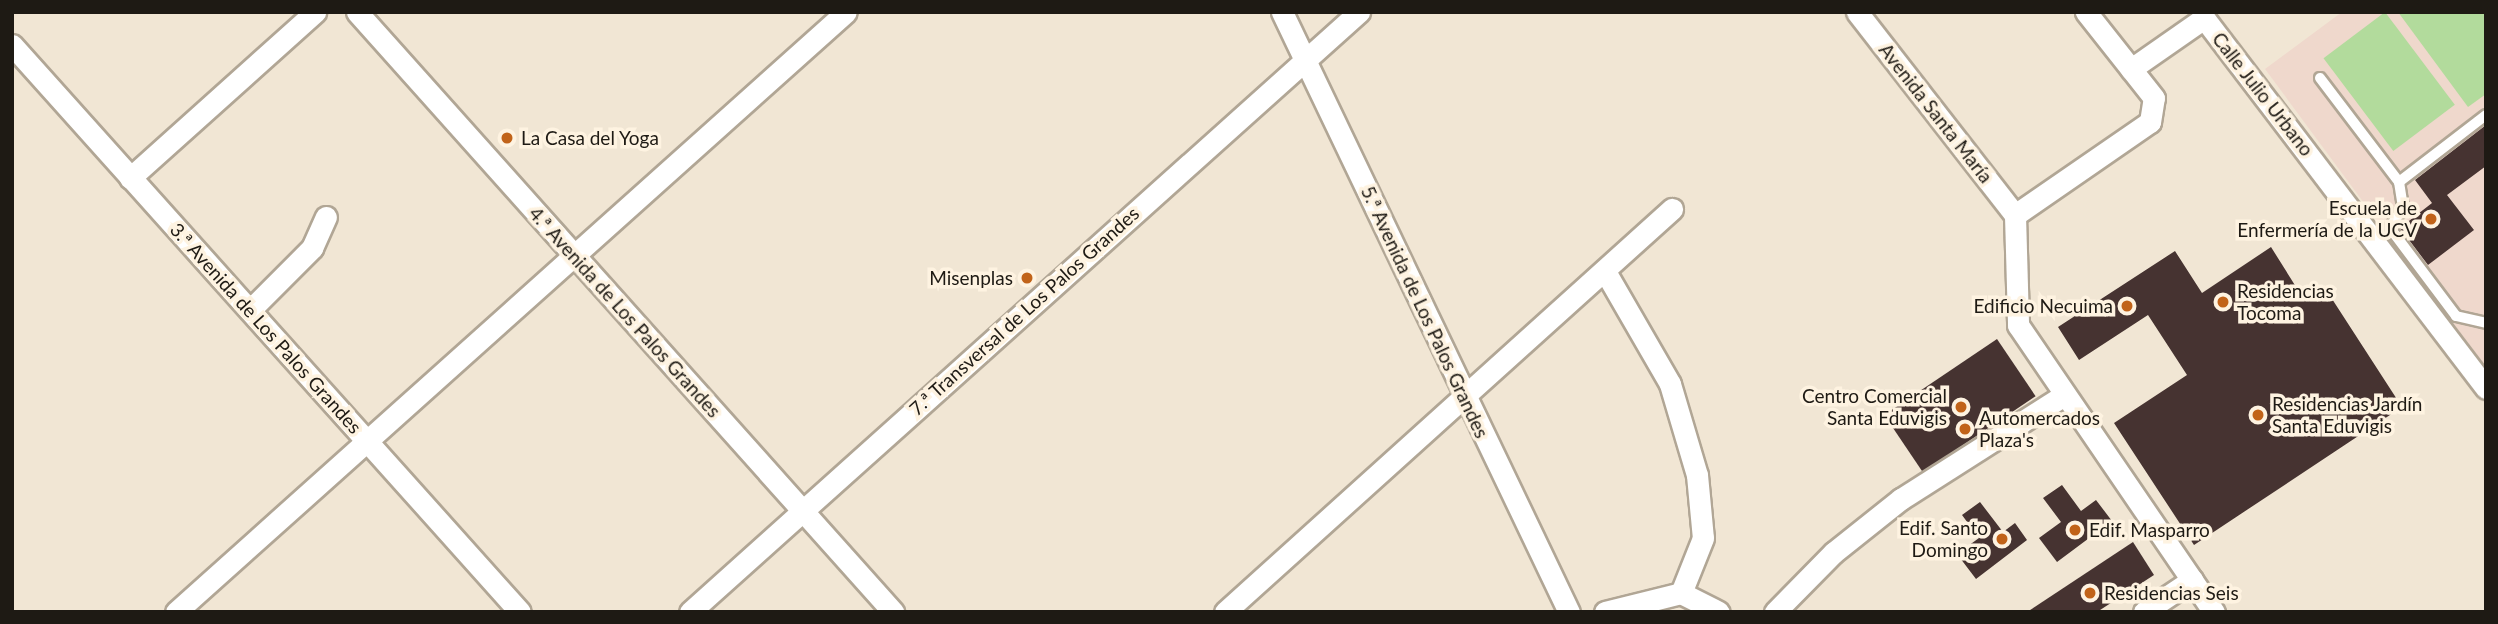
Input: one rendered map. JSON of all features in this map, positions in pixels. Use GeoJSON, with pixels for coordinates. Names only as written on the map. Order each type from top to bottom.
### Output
{"type":"FeatureCollection","features":[{"type":"Feature","properties":{"kind":"street"},"geometry":{"type":"LineString","coordinates":[[130,177],[315,12]]}},
{"type":"Feature","properties":{"kind":"street","name":"4.ª Avenida de Los Palos Grandes"},"geometry":{"type":"LineString","coordinates":[[358,12],[893,612]]}},
{"type":"Feature","properties":{"kind":"street"},"geometry":{"type":"LineString","coordinates":[[176,612],[576,258],[846,12]]}},
{"type":"Feature","properties":{"kind":"street","name":"5.ª Avenida de Los Palos Grandes"},"geometry":{"type":"LineString","coordinates":[[1282,12],[1569,612]]}},
{"type":"Feature","properties":{"kind":"street","name":"7.ª Transversal de Los Palos Grandes"},"geometry":{"type":"LineString","coordinates":[[690,612],[1359,12]]}},
{"type":"Feature","properties":{"kind":"street","name":"Avenida Santa María"},"geometry":{"type":"LineString","coordinates":[[1857,12],[2015,215]]}},
{"type":"Feature","properties":{"kind":"street"},"geometry":{"type":"LineString","coordinates":[[2086,12],[2154,98],[2150,122],[2015,215],[2014,312],[2064,395],[2214,612]]}},
{"type":"Feature","properties":{"kind":"street","name":"Calle Julio Urbano"},"geometry":{"type":"LineString","coordinates":[[2131,69],[2204,18],[2486,388]]}},
{"type":"Feature","properties":{"kind":"street","name":"3.ª Avenida de Los Palos Grandes"},"geometry":{"type":"LineString","coordinates":[[12,45],[520,612]]}},
{"type":"Feature","properties":{"kind":"street"},"geometry":{"type":"LineString","coordinates":[[1225,612],[1606,274],[1672,209]]}},
{"type":"Feature","properties":{"kind":"street"},"geometry":{"type":"LineString","coordinates":[[250,310],[312,248],[326,217]]}},
{"type":"Feature","properties":{"kind":"street"},"geometry":{"type":"LineString","coordinates":[[1606,274],[1670,384],[1689,440],[1703,538],[1681,593]]}},
{"type":"Feature","properties":{"kind":"street"},"geometry":{"type":"LineString","coordinates":[[1775,612],[1833,553],[1901,499],[2064,395]]}},
{"type":"Feature","properties":{"kind":"street"},"geometry":{"type":"LineString","coordinates":[[2144,612],[2192,580]]}},
{"type":"Feature","properties":{"kind":"street"},"geometry":{"type":"LineString","coordinates":[[1605,612],[1681,593],[1719,612]]}},
{"type":"Feature","properties":{"kind":"lane"},"geometry":{"type":"LineString","coordinates":[[2320,78],[2399,182],[2403,207],[2390,228],[2456,316],[2486,323]]}},
{"type":"Feature","properties":{"kind":"lane"},"geometry":{"type":"LineString","coordinates":[[2399,182],[2486,116]]}},
{"type":"Feature","properties":{"kind":"shaded area","name":"Escuela de Enfermería de la UCV"},"geometry":{"type":"Polygon","coordinates":[[[2342,12],[2486,12],[2486,368],[2265,69],[2342,12]]]}},
{"type":"Feature","properties":{"kind":"green space"},"geometry":{"type":"Polygon","coordinates":[[[2385,12],[2455,105],[2393,151],[2324,58],[2385,12]]]}},
{"type":"Feature","properties":{"kind":"green space"},"geometry":{"type":"Polygon","coordinates":[[[2398,12],[2486,12],[2486,94],[2468,107],[2398,12]]]}},
{"type":"Feature","properties":{"kind":"building"},"geometry":{"type":"Polygon","coordinates":[[[2486,125],[2486,166],[2447,195],[2474,230],[2428,265],[2400,228],[2432,203],[2415,180],[2486,125]]]}},
{"type":"Feature","properties":{"kind":"building","name":"Residencias Jardín Santa Eduvigis"},"geometry":{"type":"Polygon","coordinates":[[[2271,247],[2303,298],[2323,285],[2402,407],[2194,545],[2114,423],[2187,375],[2148,315],[2079,360],[2058,327],[2175,251],[2202,293],[2271,247]]]}},
{"type":"Feature","properties":{"kind":"building","name":"Centro Comercial Santa Eduvigis"},"geometry":{"type":"Polygon","coordinates":[[[1997,339],[2036,396],[1923,472],[1884,415],[1997,339]]]}},
{"type":"Feature","properties":{"kind":"building","name":"Edif. Masparro"},"geometry":{"type":"Polygon","coordinates":[[[2062,485],[2081,511],[2096,500],[2112,521],[2057,562],[2039,538],[2061,522],[2043,498],[2062,485]]]}},
{"type":"Feature","properties":{"kind":"building","name":"Edif. Santo Domingo"},"geometry":{"type":"Polygon","coordinates":[[[1980,502],[2003,532],[2015,523],[2027,540],[1976,579],[1957,554],[1979,538],[1962,515],[1980,502]]]}},
{"type":"Feature","properties":{"kind":"building","name":"Residencias Seis"},"geometry":{"type":"Polygon","coordinates":[[[2133,542],[2154,575],[2097,612],[2027,612],[2133,542]]]}},
{"type":"Feature","properties":{"kind":"place","name":"La Casa del Yoga"},"geometry":{"type":"Point","coordinates":[507,138]}},
{"type":"Feature","properties":{"kind":"place","name":"Escuela de Enfermería de la UCV"},"geometry":{"type":"Point","coordinates":[2431,219]}},
{"type":"Feature","properties":{"kind":"place","name":"Misenplas"},"geometry":{"type":"Point","coordinates":[1027,278]}},
{"type":"Feature","properties":{"kind":"place","name":"Residencias Tocoma"},"geometry":{"type":"Point","coordinates":[2223,302]}},
{"type":"Feature","properties":{"kind":"place","name":"Edificio Necuima"},"geometry":{"type":"Point","coordinates":[2127,306]}},
{"type":"Feature","properties":{"kind":"place","name":"Centro Comercial Santa Eduvigis"},"geometry":{"type":"Point","coordinates":[1961,407]}},
{"type":"Feature","properties":{"kind":"place","name":"Residencias Jardín Santa Eduvigis"},"geometry":{"type":"Point","coordinates":[2258,415]}},
{"type":"Feature","properties":{"kind":"place","name":"Automercados Plaza's"},"geometry":{"type":"Point","coordinates":[1965,429]}},
{"type":"Feature","properties":{"kind":"place","name":"Edif. Masparro"},"geometry":{"type":"Point","coordinates":[2075,530]}},
{"type":"Feature","properties":{"kind":"place","name":"Edif. Santo Domingo"},"geometry":{"type":"Point","coordinates":[2002,539]}},
{"type":"Feature","properties":{"kind":"place","name":"Residencias Seis"},"geometry":{"type":"Point","coordinates":[2090,593]}}]}
